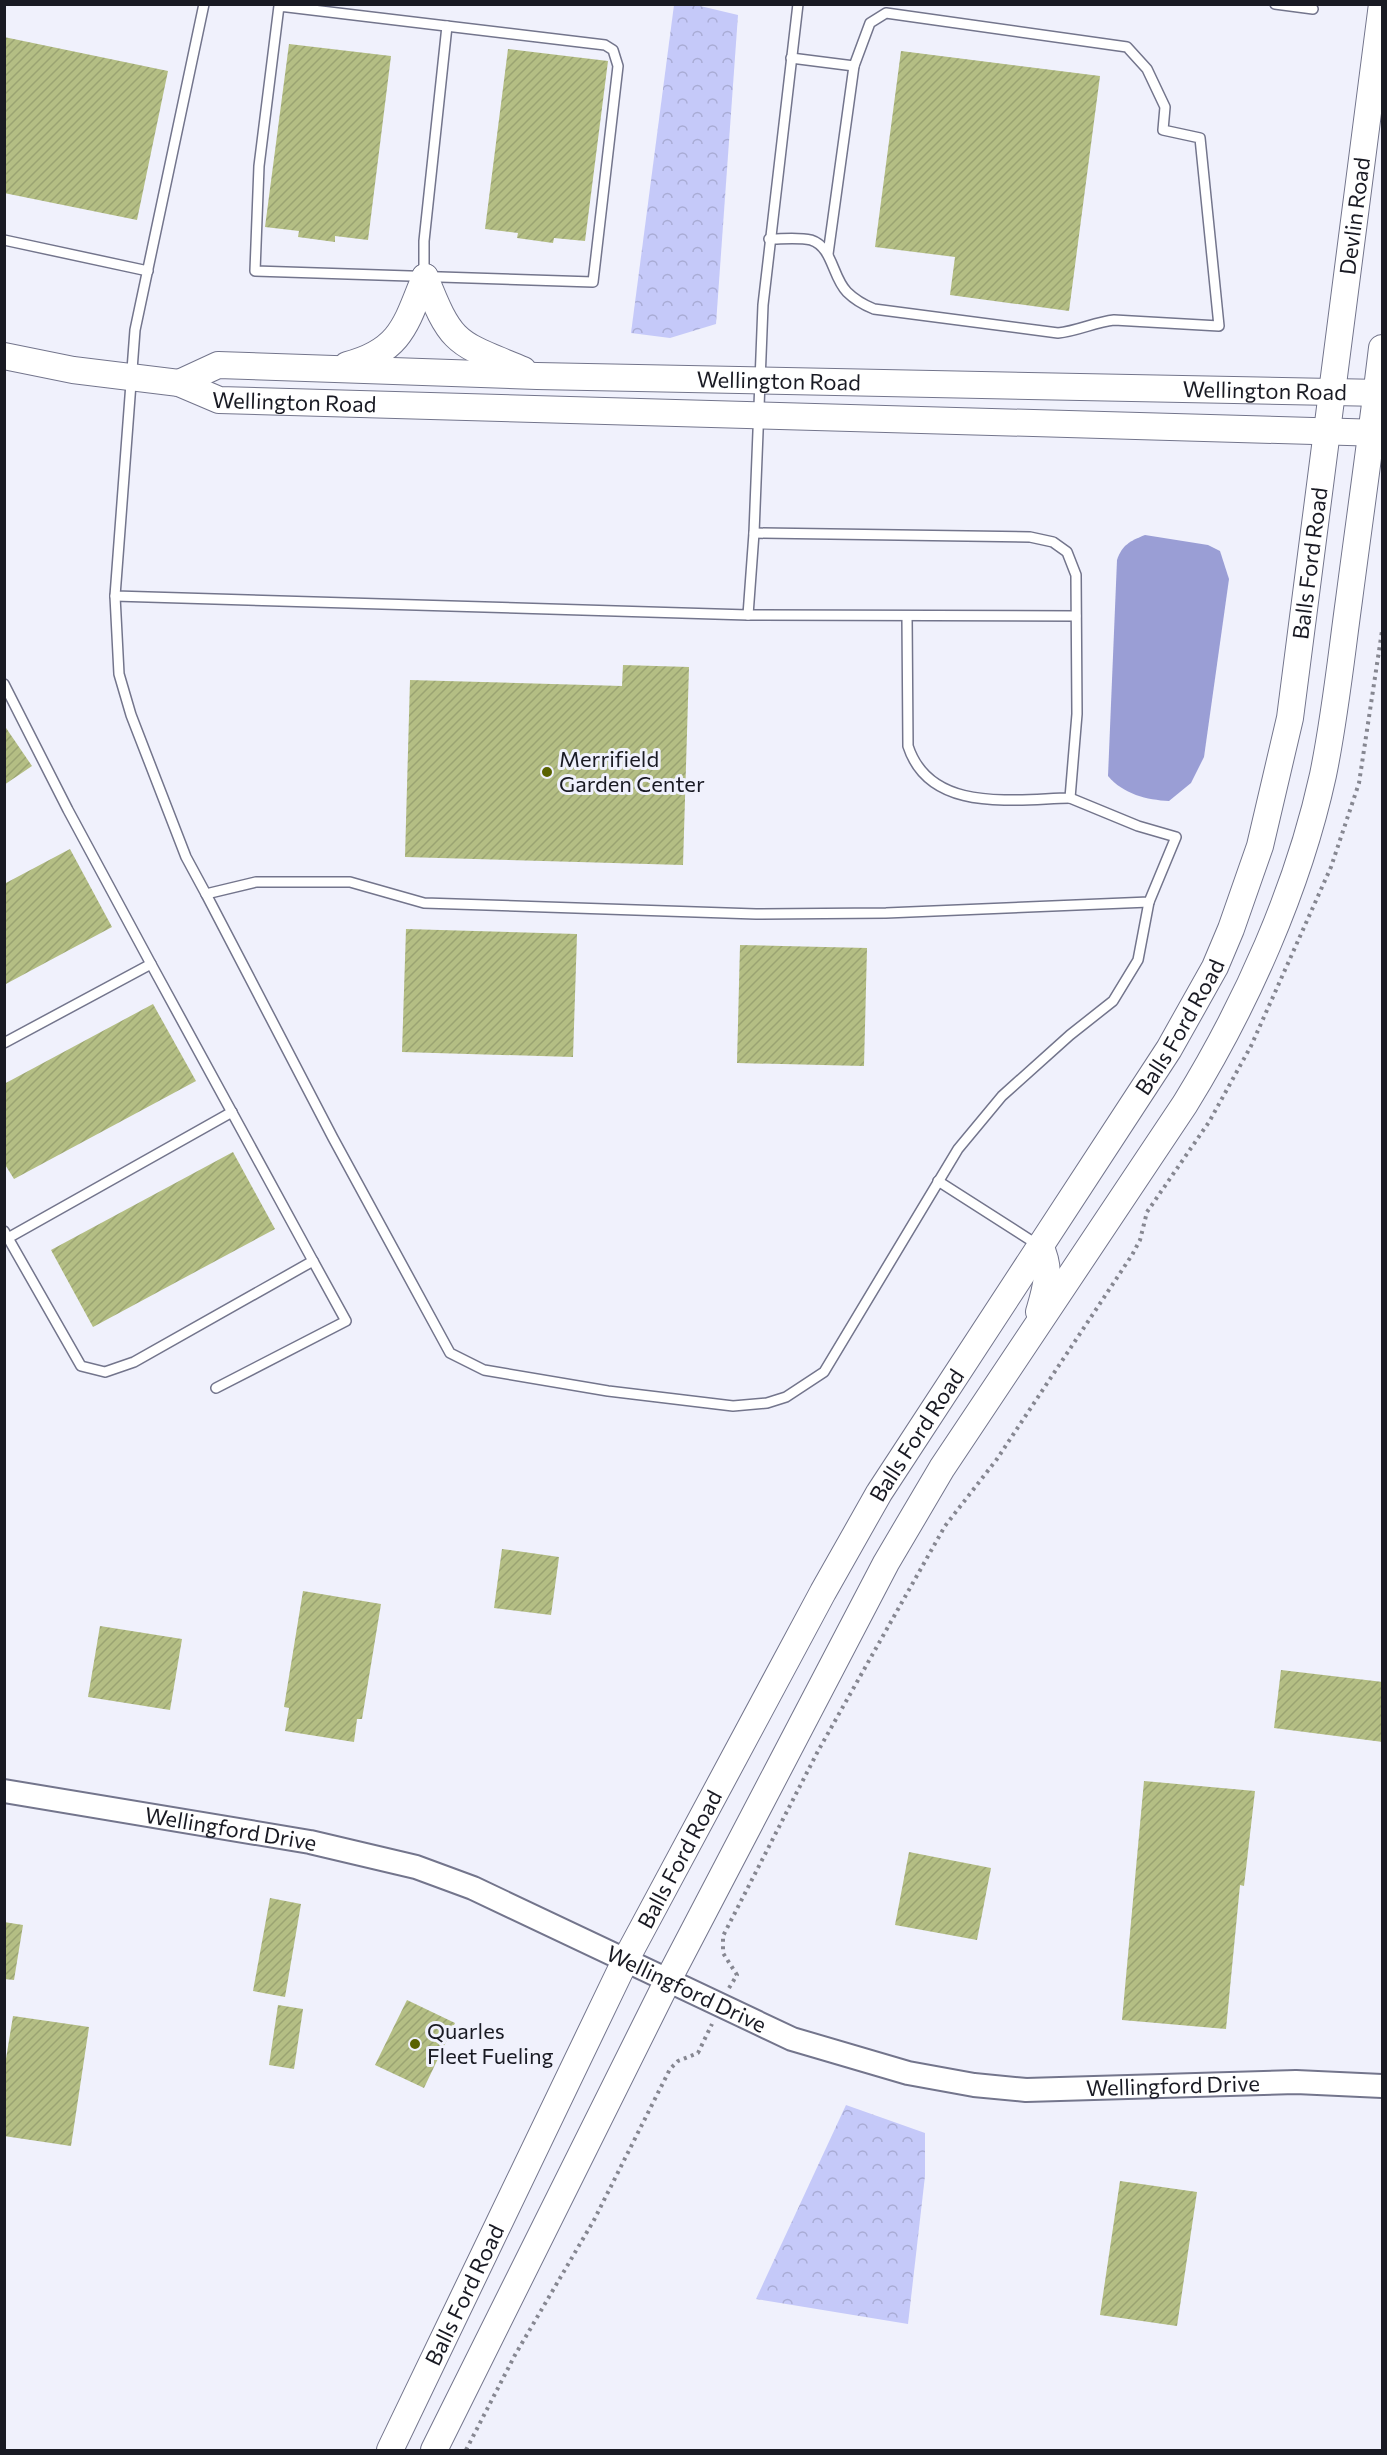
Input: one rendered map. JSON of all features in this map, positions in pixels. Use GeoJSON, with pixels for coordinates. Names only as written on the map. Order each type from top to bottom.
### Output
{"type":"FeatureCollection","features":[{"type":"Feature","properties":{"kind":"main road","name":"Devlin Road"},"geometry":{"type":"LineString","coordinates":[[1332,393],[1382,4]]}},
{"type":"Feature","properties":{"kind":"main road"},"geometry":{"type":"LineString","coordinates":[[330,370],[372,357],[396,340],[406,324],[424,277]]}},
{"type":"Feature","properties":{"kind":"main road"},"geometry":{"type":"LineString","coordinates":[[424,277],[445,326],[457,340],[537,376]]}},
{"type":"Feature","properties":{"kind":"main road"},"geometry":{"type":"LineString","coordinates":[[1377,432],[1383,348]]}},
{"type":"Feature","properties":{"kind":"main road","name":"Wellington Road"},"geometry":{"type":"LineString","coordinates":[[4,356],[73,370],[179,383],[219,400],[759,417],[1377,432]]}},
{"type":"Feature","properties":{"kind":"main road","name":"Wellington Road"},"geometry":{"type":"LineString","coordinates":[[179,383],[218,365],[537,376],[1380,393]]}},
{"type":"Feature","properties":{"kind":"main road","name":"Balls Ford Road"},"geometry":{"type":"LineString","coordinates":[[390,2451],[625,1961],[681,1853],[879,1493],[1169,1049],[1215,967],[1244,894],[1278,778],[1290,718],[1332,393]]}},
{"type":"Feature","properties":{"kind":"main road","name":"Balls Ford Road"},"geometry":{"type":"LineString","coordinates":[[434,2451],[667,1982],[886,1563],[942,1468],[1206,1071],[1247,989],[1277,919],[1313,810],[1327,752],[1377,432]]}},
{"type":"Feature","properties":{"kind":"main road"},"geometry":{"type":"LineString","coordinates":[[1033,1332],[1048,1277],[1047,1262],[1040,1246]]}},
{"type":"Feature","properties":{"kind":"street","name":"Wellingford Drive"},"geometry":{"type":"LineString","coordinates":[[4,1791],[310,1842],[416,1867],[472,1888],[792,2039],[843,2056],[908,2073],[974,2085],[1026,2090],[1296,2082],[1383,2086]]}},
{"type":"Feature","properties":{"kind":"lane"},"geometry":{"type":"LineString","coordinates":[[748,615],[769,239],[798,4]]}},
{"type":"Feature","properties":{"kind":"lane"},"geometry":{"type":"LineString","coordinates":[[1275,4],[1313,9]]}},
{"type":"Feature","properties":{"kind":"lane"},"geometry":{"type":"LineString","coordinates":[[201,5],[135,330],[115,596],[118,674],[186,857],[450,1353],[484,1370],[608,1391],[733,1406],[767,1403],[786,1397],[824,1372],[957,1149],[1002,1096],[1070,1035],[1113,1001],[1138,960],[1149,902],[1176,837],[1138,826],[1070,798],[990,799],[957,796],[929,781],[913,761],[908,746],[907,616]]}},
{"type":"Feature","properties":{"kind":"lane"},"geometry":{"type":"LineString","coordinates":[[279,6],[447,26],[605,45],[613,50],[618,66],[593,282],[255,271],[259,166],[279,6]]}},
{"type":"Feature","properties":{"kind":"lane"},"geometry":{"type":"LineString","coordinates":[[769,239],[810,240],[821,245],[828,254],[836,276],[846,292],[857,301],[874,309],[1058,333],[1072,332],[1097,321],[1114,320],[1219,326],[1200,138],[1163,130],[1165,107],[1146,69],[1127,47],[886,13],[870,23],[854,66],[828,254]]}},
{"type":"Feature","properties":{"kind":"lane"},"geometry":{"type":"LineString","coordinates":[[424,277],[424,241],[447,26]]}},
{"type":"Feature","properties":{"kind":"lane"},"geometry":{"type":"LineString","coordinates":[[791,58],[854,66]]}},
{"type":"Feature","properties":{"kind":"lane"},"geometry":{"type":"LineString","coordinates":[[4,240],[148,271]]}},
{"type":"Feature","properties":{"kind":"lane"},"geometry":{"type":"LineString","coordinates":[[754,533],[1030,537],[1053,542],[1067,552],[1076,575],[1077,714],[1070,798]]}},
{"type":"Feature","properties":{"kind":"lane"},"geometry":{"type":"LineString","coordinates":[[115,596],[748,615],[1076,616]]}},
{"type":"Feature","properties":{"kind":"lane"},"geometry":{"type":"LineString","coordinates":[[4,684],[68,810],[346,1322],[216,1389]]}},
{"type":"Feature","properties":{"kind":"lane"},"geometry":{"type":"LineString","coordinates":[[206,894],[256,882],[350,882],[424,903],[756,914],[886,913],[1149,902]]}},
{"type":"Feature","properties":{"kind":"lane"},"geometry":{"type":"LineString","coordinates":[[4,1043],[151,964]]}},
{"type":"Feature","properties":{"kind":"lane"},"geometry":{"type":"LineString","coordinates":[[232,1112],[6,1235],[81,1366],[105,1372],[134,1362],[312,1261]]}},
{"type":"Feature","properties":{"kind":"lane"},"geometry":{"type":"LineString","coordinates":[[938,1181],[1040,1246]]}},
{"type":"Feature","properties":{"kind":"path"},"geometry":{"type":"LineString","coordinates":[[730,1987],[737,1975],[723,1953],[723,1936],[818,1751],[945,1526],[1009,1440],[1132,1256]]}},
{"type":"Feature","properties":{"kind":"path"},"geometry":{"type":"LineString","coordinates":[[466,2451],[515,2355],[594,2220],[670,2069],[678,2061],[698,2053],[704,2040]]}},
{"type":"Feature","properties":{"kind":"green space"},"geometry":{"type":"Polygon","coordinates":[[[674,5],[696,5],[738,15],[716,324],[670,338],[631,333],[674,5]]]}},
{"type":"Feature","properties":{"kind":"green space"},"geometry":{"type":"Polygon","coordinates":[[[846,2105],[925,2133],[925,2176],[908,2324],[756,2299],[846,2105]]]}},
{"type":"Feature","properties":{"kind":"shaded area"},"geometry":{"type":"Polygon","coordinates":[[[1145,535],[1208,545],[1220,551],[1229,579],[1204,757],[1191,783],[1169,801],[1128,792],[1108,776],[1117,560],[1127,544],[1145,535]]]}},
{"type":"Feature","properties":{"kind":"building"},"geometry":{"type":"Polygon","coordinates":[[[4,37],[168,71],[137,220],[4,193],[4,37]]]}},
{"type":"Feature","properties":{"kind":"building"},"geometry":{"type":"Polygon","coordinates":[[[289,44],[391,56],[368,240],[335,236],[335,242],[298,237],[299,231],[265,227],[289,44]]]}},
{"type":"Feature","properties":{"kind":"building"},"geometry":{"type":"Polygon","coordinates":[[[508,49],[608,61],[585,241],[554,238],[553,243],[517,238],[518,233],[485,229],[508,49]]]}},
{"type":"Feature","properties":{"kind":"building"},"geometry":{"type":"Polygon","coordinates":[[[901,51],[1100,76],[1069,311],[950,295],[955,257],[875,247],[901,51]]]}},
{"type":"Feature","properties":{"kind":"building","name":"Merrifield Garden Center"},"geometry":{"type":"Polygon","coordinates":[[[623,665],[689,667],[683,865],[405,857],[410,680],[622,686],[623,665]]]}},
{"type":"Feature","properties":{"kind":"building"},"geometry":{"type":"Polygon","coordinates":[[[4,725],[32,766],[4,785],[4,725]]]}},
{"type":"Feature","properties":{"kind":"building"},"geometry":{"type":"Polygon","coordinates":[[[70,849],[112,927],[4,985],[4,884],[70,849]]]}},
{"type":"Feature","properties":{"kind":"building"},"geometry":{"type":"Polygon","coordinates":[[[406,929],[577,934],[573,1057],[402,1052],[406,929]]]}},
{"type":"Feature","properties":{"kind":"building"},"geometry":{"type":"Polygon","coordinates":[[[740,945],[867,948],[864,1066],[737,1063],[740,945]]]}},
{"type":"Feature","properties":{"kind":"building"},"geometry":{"type":"Polygon","coordinates":[[[153,1004],[196,1081],[14,1179],[4,1163],[4,1084],[153,1004]]]}},
{"type":"Feature","properties":{"kind":"building"},"geometry":{"type":"Polygon","coordinates":[[[233,1152],[275,1229],[93,1327],[51,1250],[233,1152]]]}},
{"type":"Feature","properties":{"kind":"building"},"geometry":{"type":"Polygon","coordinates":[[[502,1549],[559,1557],[551,1615],[494,1608],[502,1549]]]}},
{"type":"Feature","properties":{"kind":"building"},"geometry":{"type":"Polygon","coordinates":[[[303,1591],[381,1604],[362,1719],[357,1719],[354,1742],[285,1731],[289,1708],[284,1707],[303,1591]]]}},
{"type":"Feature","properties":{"kind":"building"},"geometry":{"type":"Polygon","coordinates":[[[100,1626],[182,1639],[170,1710],[88,1697],[100,1626]]]}},
{"type":"Feature","properties":{"kind":"building"},"geometry":{"type":"Polygon","coordinates":[[[1281,1670],[1383,1682],[1383,1742],[1274,1728],[1281,1670]]]}},
{"type":"Feature","properties":{"kind":"building"},"geometry":{"type":"Polygon","coordinates":[[[1144,1781],[1255,1791],[1244,1886],[1240,1885],[1226,2029],[1122,2020],[1144,1781]]]}},
{"type":"Feature","properties":{"kind":"building"},"geometry":{"type":"Polygon","coordinates":[[[909,1852],[991,1868],[977,1940],[895,1925],[909,1852]]]}},
{"type":"Feature","properties":{"kind":"building"},"geometry":{"type":"Polygon","coordinates":[[[270,1898],[301,1904],[285,1997],[253,1991],[270,1898]]]}},
{"type":"Feature","properties":{"kind":"building"},"geometry":{"type":"Polygon","coordinates":[[[4,1922],[23,1925],[14,1980],[4,1979],[4,1922]]]}},
{"type":"Feature","properties":{"kind":"building","name":"Quarles Fleet Fueling"},"geometry":{"type":"Polygon","coordinates":[[[407,2000],[455,2023],[424,2088],[375,2065],[407,2000]]]}},
{"type":"Feature","properties":{"kind":"building"},"geometry":{"type":"Polygon","coordinates":[[[278,2005],[303,2009],[294,2069],[269,2065],[278,2005]]]}},
{"type":"Feature","properties":{"kind":"building"},"geometry":{"type":"Polygon","coordinates":[[[13,2016],[89,2027],[71,2146],[4,2136],[4,2071],[13,2016]]]}},
{"type":"Feature","properties":{"kind":"building"},"geometry":{"type":"Polygon","coordinates":[[[1120,2181],[1197,2192],[1177,2326],[1100,2315],[1120,2181]]]}},
{"type":"Feature","properties":{"kind":"place","name":"Merrifield Garden Center"},"geometry":{"type":"Point","coordinates":[547,772]}},
{"type":"Feature","properties":{"kind":"place","name":"Quarles Fleet Fueling"},"geometry":{"type":"Point","coordinates":[415,2044]}}]}
